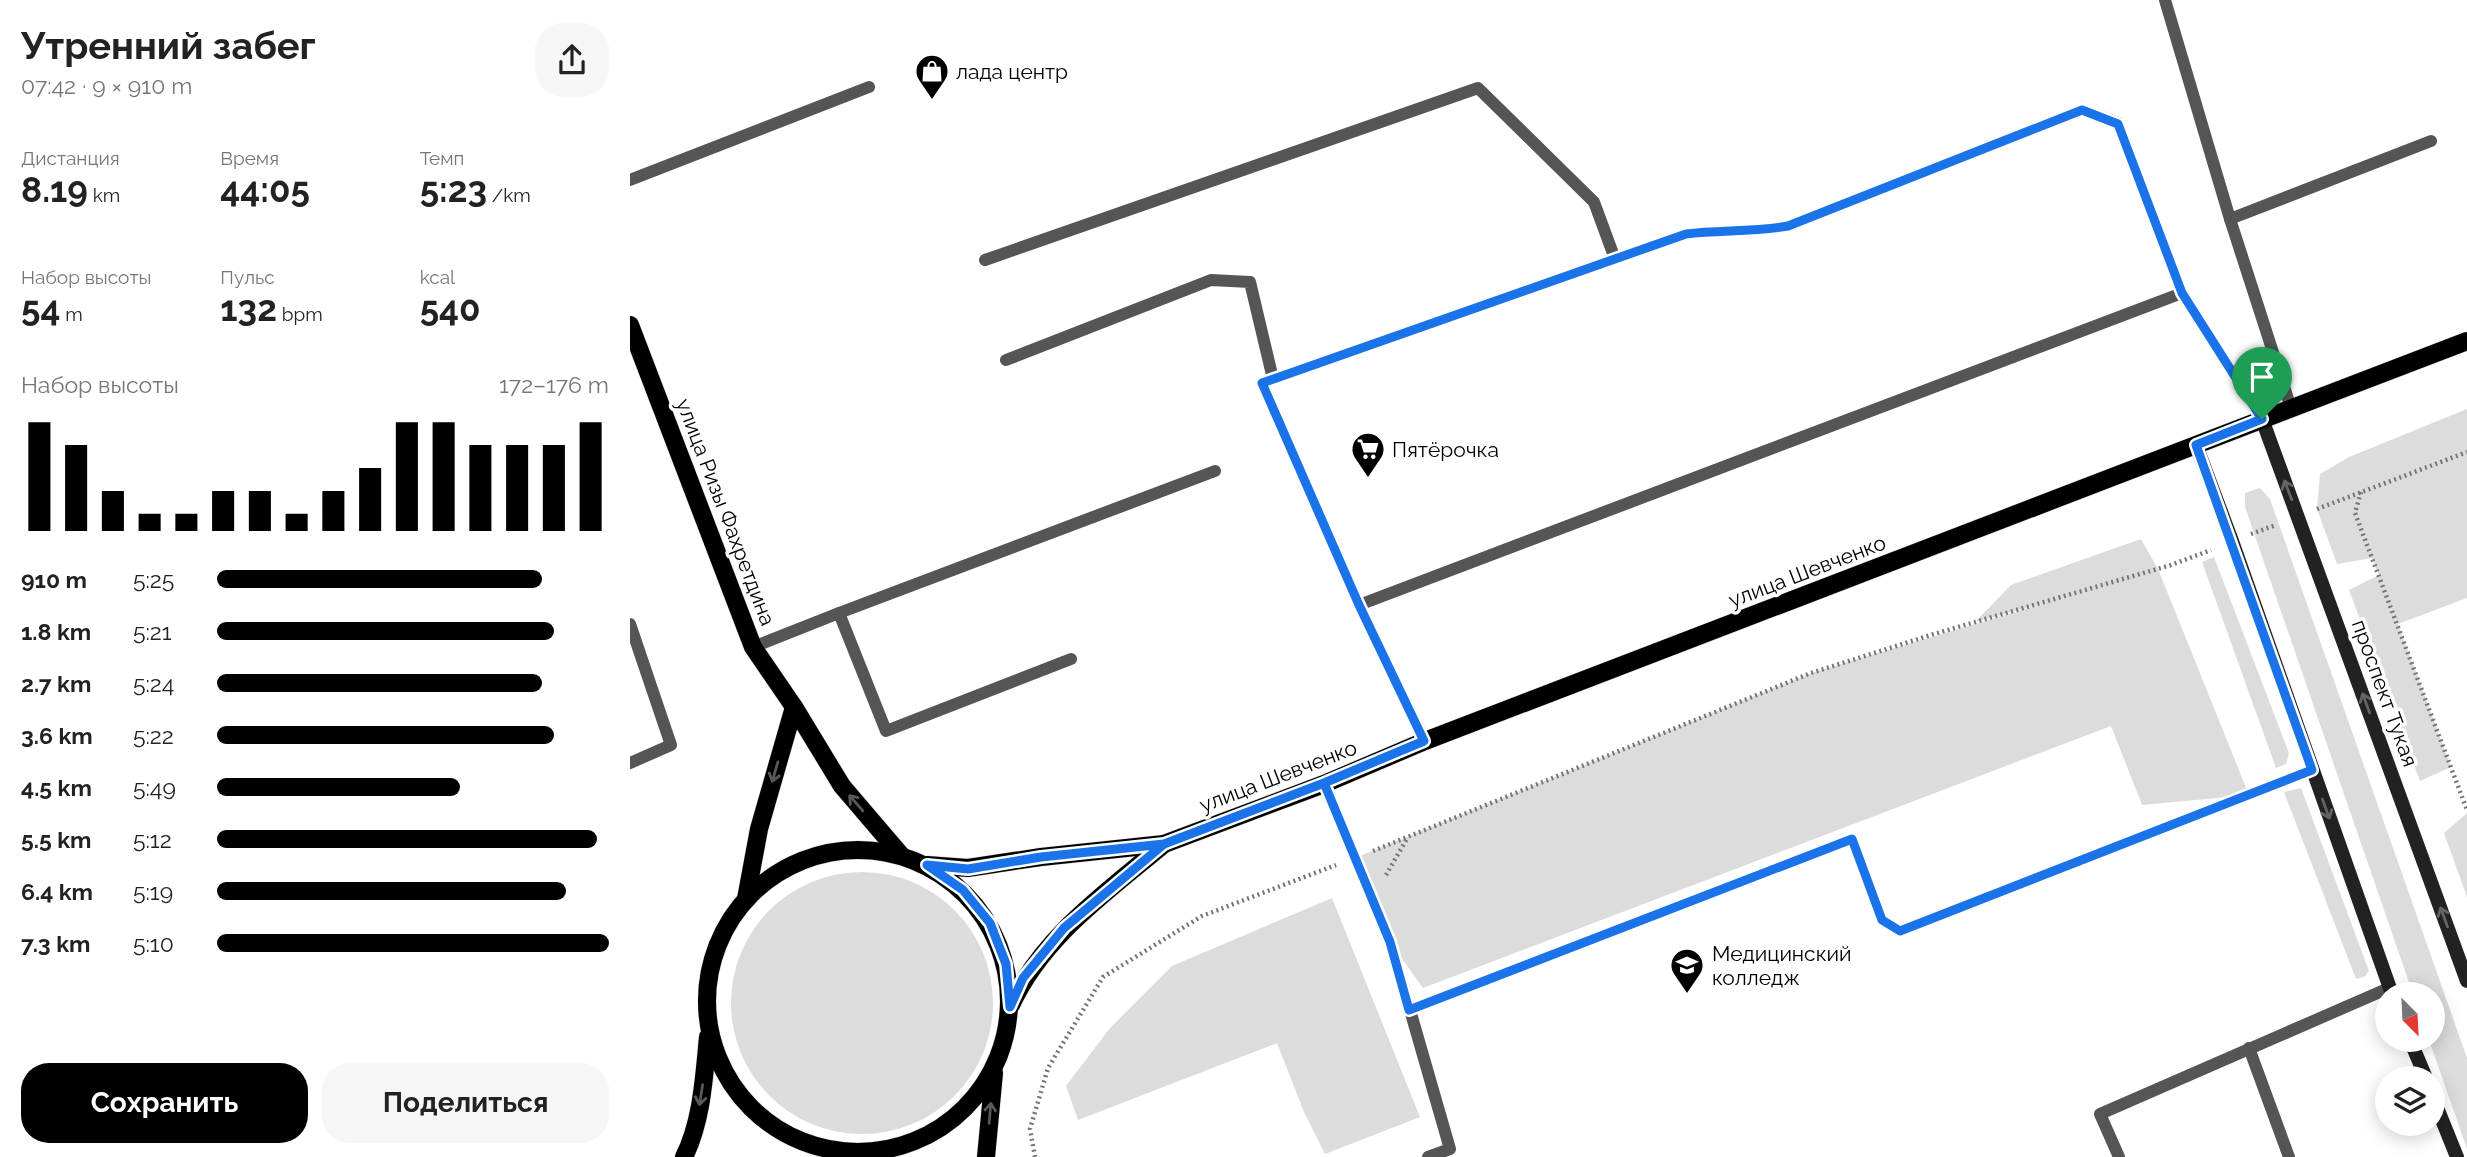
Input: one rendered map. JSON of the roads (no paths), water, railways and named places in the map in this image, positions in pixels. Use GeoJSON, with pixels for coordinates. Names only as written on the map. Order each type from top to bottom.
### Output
{"type":"FeatureCollection","features":[{"type":"Feature","properties":{"kind":"main road","name":"улица Ризы Фахретдина"},"geometry":{"type":"LineString","coordinates":[[630,325],[753,647],[794,707],[842,786],[901,855]]}},
{"type":"Feature","properties":{"kind":"main road","name":"улица Шевченко"},"geometry":{"type":"LineString","coordinates":[[1164,844],[1324,783],[1424,741],[2467,341]]}},
{"type":"Feature","properties":{"kind":"main road","name":"проспект Тукая"},"geometry":{"type":"LineString","coordinates":[[2262,419],[2467,981]]}},
{"type":"Feature","properties":{"kind":"main road"},"geometry":{"type":"LineString","coordinates":[[2196,445],[2388,982]]}},
{"type":"Feature","properties":{"kind":"main road"},"geometry":{"type":"LineString","coordinates":[[746,899],[759,829],[794,707]]}},
{"type":"Feature","properties":{"kind":"main road"},"geometry":{"type":"LineString","coordinates":[[927,865],[968,869],[1041,857],[1164,844]]}},
{"type":"Feature","properties":{"kind":"main road"},"geometry":{"type":"LineString","coordinates":[[1010,1007],[1023,978],[1064,928],[1164,844]]}},
{"type":"Feature","properties":{"kind":"main road"},"geometry":{"type":"LineString","coordinates":[[684,1157],[691,1143],[701,1099],[709,1030],[707,995],[712,960],[725,928],[746,899],[778,872],[817,854],[859,849],[901,855],[927,865],[963,890],[990,923],[1006,964],[1010,1007],[1005,1039],[994,1069],[980,1092],[961,1112],[940,1128],[891,1149],[867,1154],[825,1149],[792,1137],[762,1119],[738,1093],[720,1064],[709,1030]]}},
{"type":"Feature","properties":{"kind":"main road"},"geometry":{"type":"LineString","coordinates":[[986,1157],[994,1069]]}},
{"type":"Feature","properties":{"kind":"main road"},"geometry":{"type":"LineString","coordinates":[[2445,1127],[2457,1157]]}},
{"type":"Feature","properties":{"kind":"main road"},"geometry":{"type":"LineString","coordinates":[[801,1157],[825,1149]]}},
{"type":"Feature","properties":{"kind":"lane"},"geometry":{"type":"LineString","coordinates":[[2165,0],[2291,408]]}},
{"type":"Feature","properties":{"kind":"lane"},"geometry":{"type":"LineString","coordinates":[[630,180],[869,87]]}},
{"type":"Feature","properties":{"kind":"lane"},"geometry":{"type":"LineString","coordinates":[[985,260],[1478,88],[1594,202],[1615,259]]}},
{"type":"Feature","properties":{"kind":"lane"},"geometry":{"type":"LineString","coordinates":[[1424,741],[1359,605],[1262,383],[1686,234],[1788,226],[2082,110],[2118,124],[2182,293],[2262,419]]}},
{"type":"Feature","properties":{"kind":"lane"},"geometry":{"type":"LineString","coordinates":[[2231,219],[2431,141]]}},
{"type":"Feature","properties":{"kind":"lane"},"geometry":{"type":"LineString","coordinates":[[1006,360],[1211,280],[1250,282],[1273,379]]}},
{"type":"Feature","properties":{"kind":"lane"},"geometry":{"type":"LineString","coordinates":[[1359,605],[2182,293]]}},
{"type":"Feature","properties":{"kind":"lane"},"geometry":{"type":"LineString","coordinates":[[753,647],[1215,471]]}},
{"type":"Feature","properties":{"kind":"lane"},"geometry":{"type":"LineString","coordinates":[[839,613],[886,731],[1071,659]]}},
{"type":"Feature","properties":{"kind":"lane"},"geometry":{"type":"LineString","coordinates":[[630,624],[671,745],[630,763]]}},
{"type":"Feature","properties":{"kind":"lane"},"geometry":{"type":"LineString","coordinates":[[1409,1010],[1852,839],[1882,920],[1900,931],[2312,770]]}},
{"type":"Feature","properties":{"kind":"lane"},"geometry":{"type":"LineString","coordinates":[[1324,783],[1390,942],[1451,1153],[1428,1157]]}},
{"type":"Feature","properties":{"kind":"lane"},"geometry":{"type":"LineString","coordinates":[[2119,1157],[2100,1114],[2249,1048],[2375,997]]}},
{"type":"Feature","properties":{"kind":"lane"},"geometry":{"type":"LineString","coordinates":[[2249,1048],[2289,1157]]}},
{"type":"Feature","properties":{"kind":"place","name":"лада центр"},"geometry":{"type":"Point","coordinates":[932,101]}},
{"type":"Feature","properties":{"kind":"place","name":"Пятёрочка"},"geometry":{"type":"Point","coordinates":[1368,479]}},
{"type":"Feature","properties":{"kind":"place","name":"Медицинский колледж"},"geometry":{"type":"Point","coordinates":[1687,995]}}]}
